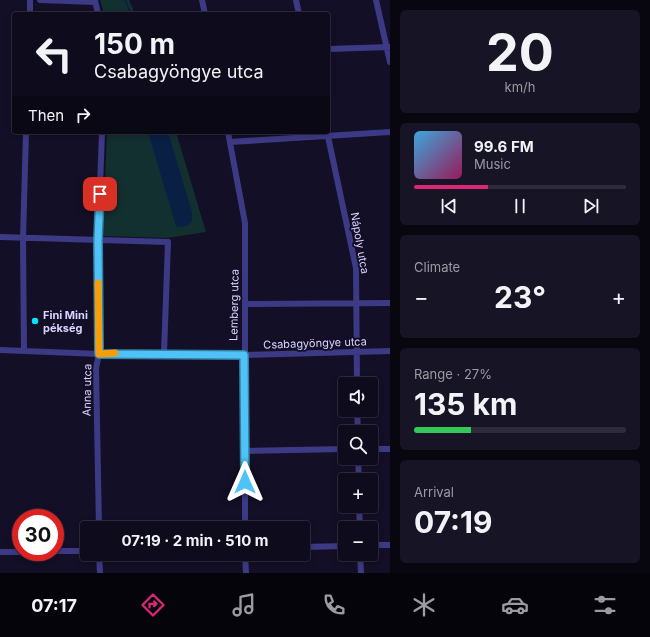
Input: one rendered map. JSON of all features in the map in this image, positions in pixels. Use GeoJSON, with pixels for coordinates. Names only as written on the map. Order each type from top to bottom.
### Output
{"type":"FeatureCollection","features":[{"type":"Feature","properties":{"kind":"street"},"geometry":{"type":"LineString","coordinates":[[30,0],[30,12]]}},
{"type":"Feature","properties":{"kind":"street"},"geometry":{"type":"LineString","coordinates":[[40,0],[95,1],[98,12]]}},
{"type":"Feature","properties":{"kind":"street"},"geometry":{"type":"LineString","coordinates":[[202,0],[205,12]]}},
{"type":"Feature","properties":{"kind":"street"},"geometry":{"type":"LineString","coordinates":[[296,0],[299,12]]}},
{"type":"Feature","properties":{"kind":"street"},"geometry":{"type":"LineString","coordinates":[[376,0],[388,47],[390,62]]}},
{"type":"Feature","properties":{"kind":"street"},"geometry":{"type":"LineString","coordinates":[[330,49],[388,47]]}},
{"type":"Feature","properties":{"kind":"street"},"geometry":{"type":"LineString","coordinates":[[330,134],[390,132]]}},
{"type":"Feature","properties":{"kind":"street"},"geometry":{"type":"LineString","coordinates":[[24,351],[23,239],[26,134]]}},
{"type":"Feature","properties":{"kind":"street","name":"Anna utca"},"geometry":{"type":"LineString","coordinates":[[99,521],[96,368],[99,354],[98,240],[102,134]]}},
{"type":"Feature","properties":{"kind":"street","name":"Lemberg utca"},"geometry":{"type":"LineString","coordinates":[[228,134],[245,223],[245,521]]}},
{"type":"Feature","properties":{"kind":"street"},"geometry":{"type":"LineString","coordinates":[[230,142],[327,134]]}},
{"type":"Feature","properties":{"kind":"street","name":"Nápoly utca"},"geometry":{"type":"LineString","coordinates":[[327,134],[356,268],[357,377]]}},
{"type":"Feature","properties":{"kind":"street"},"geometry":{"type":"LineString","coordinates":[[0,237],[23,239],[168,242],[164,353]]}},
{"type":"Feature","properties":{"kind":"street"},"geometry":{"type":"LineString","coordinates":[[245,304],[390,303]]}},
{"type":"Feature","properties":{"kind":"street","name":"Csabagyöngye utca"},"geometry":{"type":"LineString","coordinates":[[0,350],[99,354],[164,353],[244,355],[390,351]]}},
{"type":"Feature","properties":{"kind":"street"},"geometry":{"type":"LineString","coordinates":[[245,451],[338,449]]}},
{"type":"Feature","properties":{"kind":"street"},"geometry":{"type":"LineString","coordinates":[[378,449],[390,449]]}},
{"type":"Feature","properties":{"kind":"street"},"geometry":{"type":"LineString","coordinates":[[378,545],[390,545]]}},
{"type":"Feature","properties":{"kind":"street"},"geometry":{"type":"LineString","coordinates":[[310,547],[338,546]]}},
{"type":"Feature","properties":{"kind":"street"},"geometry":{"type":"LineString","coordinates":[[64,551],[80,551]]}},
{"type":"Feature","properties":{"kind":"street"},"geometry":{"type":"LineString","coordinates":[[0,552],[12,552]]}},
{"type":"Feature","properties":{"kind":"street"},"geometry":{"type":"LineString","coordinates":[[99,561],[100,573]]}},
{"type":"Feature","properties":{"kind":"street"},"geometry":{"type":"LineString","coordinates":[[246,561],[246,573]]}},
{"type":"Feature","properties":{"kind":"street"},"geometry":{"type":"LineString","coordinates":[[360,561],[361,573]]}},
{"type":"Feature","properties":{"kind":"green space"},"geometry":{"type":"Polygon","coordinates":[[[100,0],[129,0],[134,12],[103,12],[100,0]]]}},
{"type":"Feature","properties":{"kind":"green space"},"geometry":{"type":"Polygon","coordinates":[[[107,134],[177,134],[206,232],[167,238],[103,236],[107,134]]]}},
{"type":"Feature","properties":{"kind":"water"},"geometry":{"type":"Polygon","coordinates":[[[149,134],[169,134],[192,212],[192,221],[187,226],[176,226],[149,134]]]}},
{"type":"Feature","properties":{"kind":"waterway"},"geometry":{"type":"LineString","coordinates":[[125,0],[130,12]]}},
{"type":"Feature","properties":{"kind":"slow traffic"},"geometry":{"type":"LineString","coordinates":[[98,283],[99,354],[115,353]]}},
{"type":"Feature","properties":{"kind":"place","name":"Fini Mini pékség"},"geometry":{"type":"Point","coordinates":[35,321]}},
{"type":"Feature","properties":{"kind":"route"},"geometry":{"type":"LineString","coordinates":[[100,194],[98,240],[99,354],[164,353],[244,355],[245,482]]}}]}
